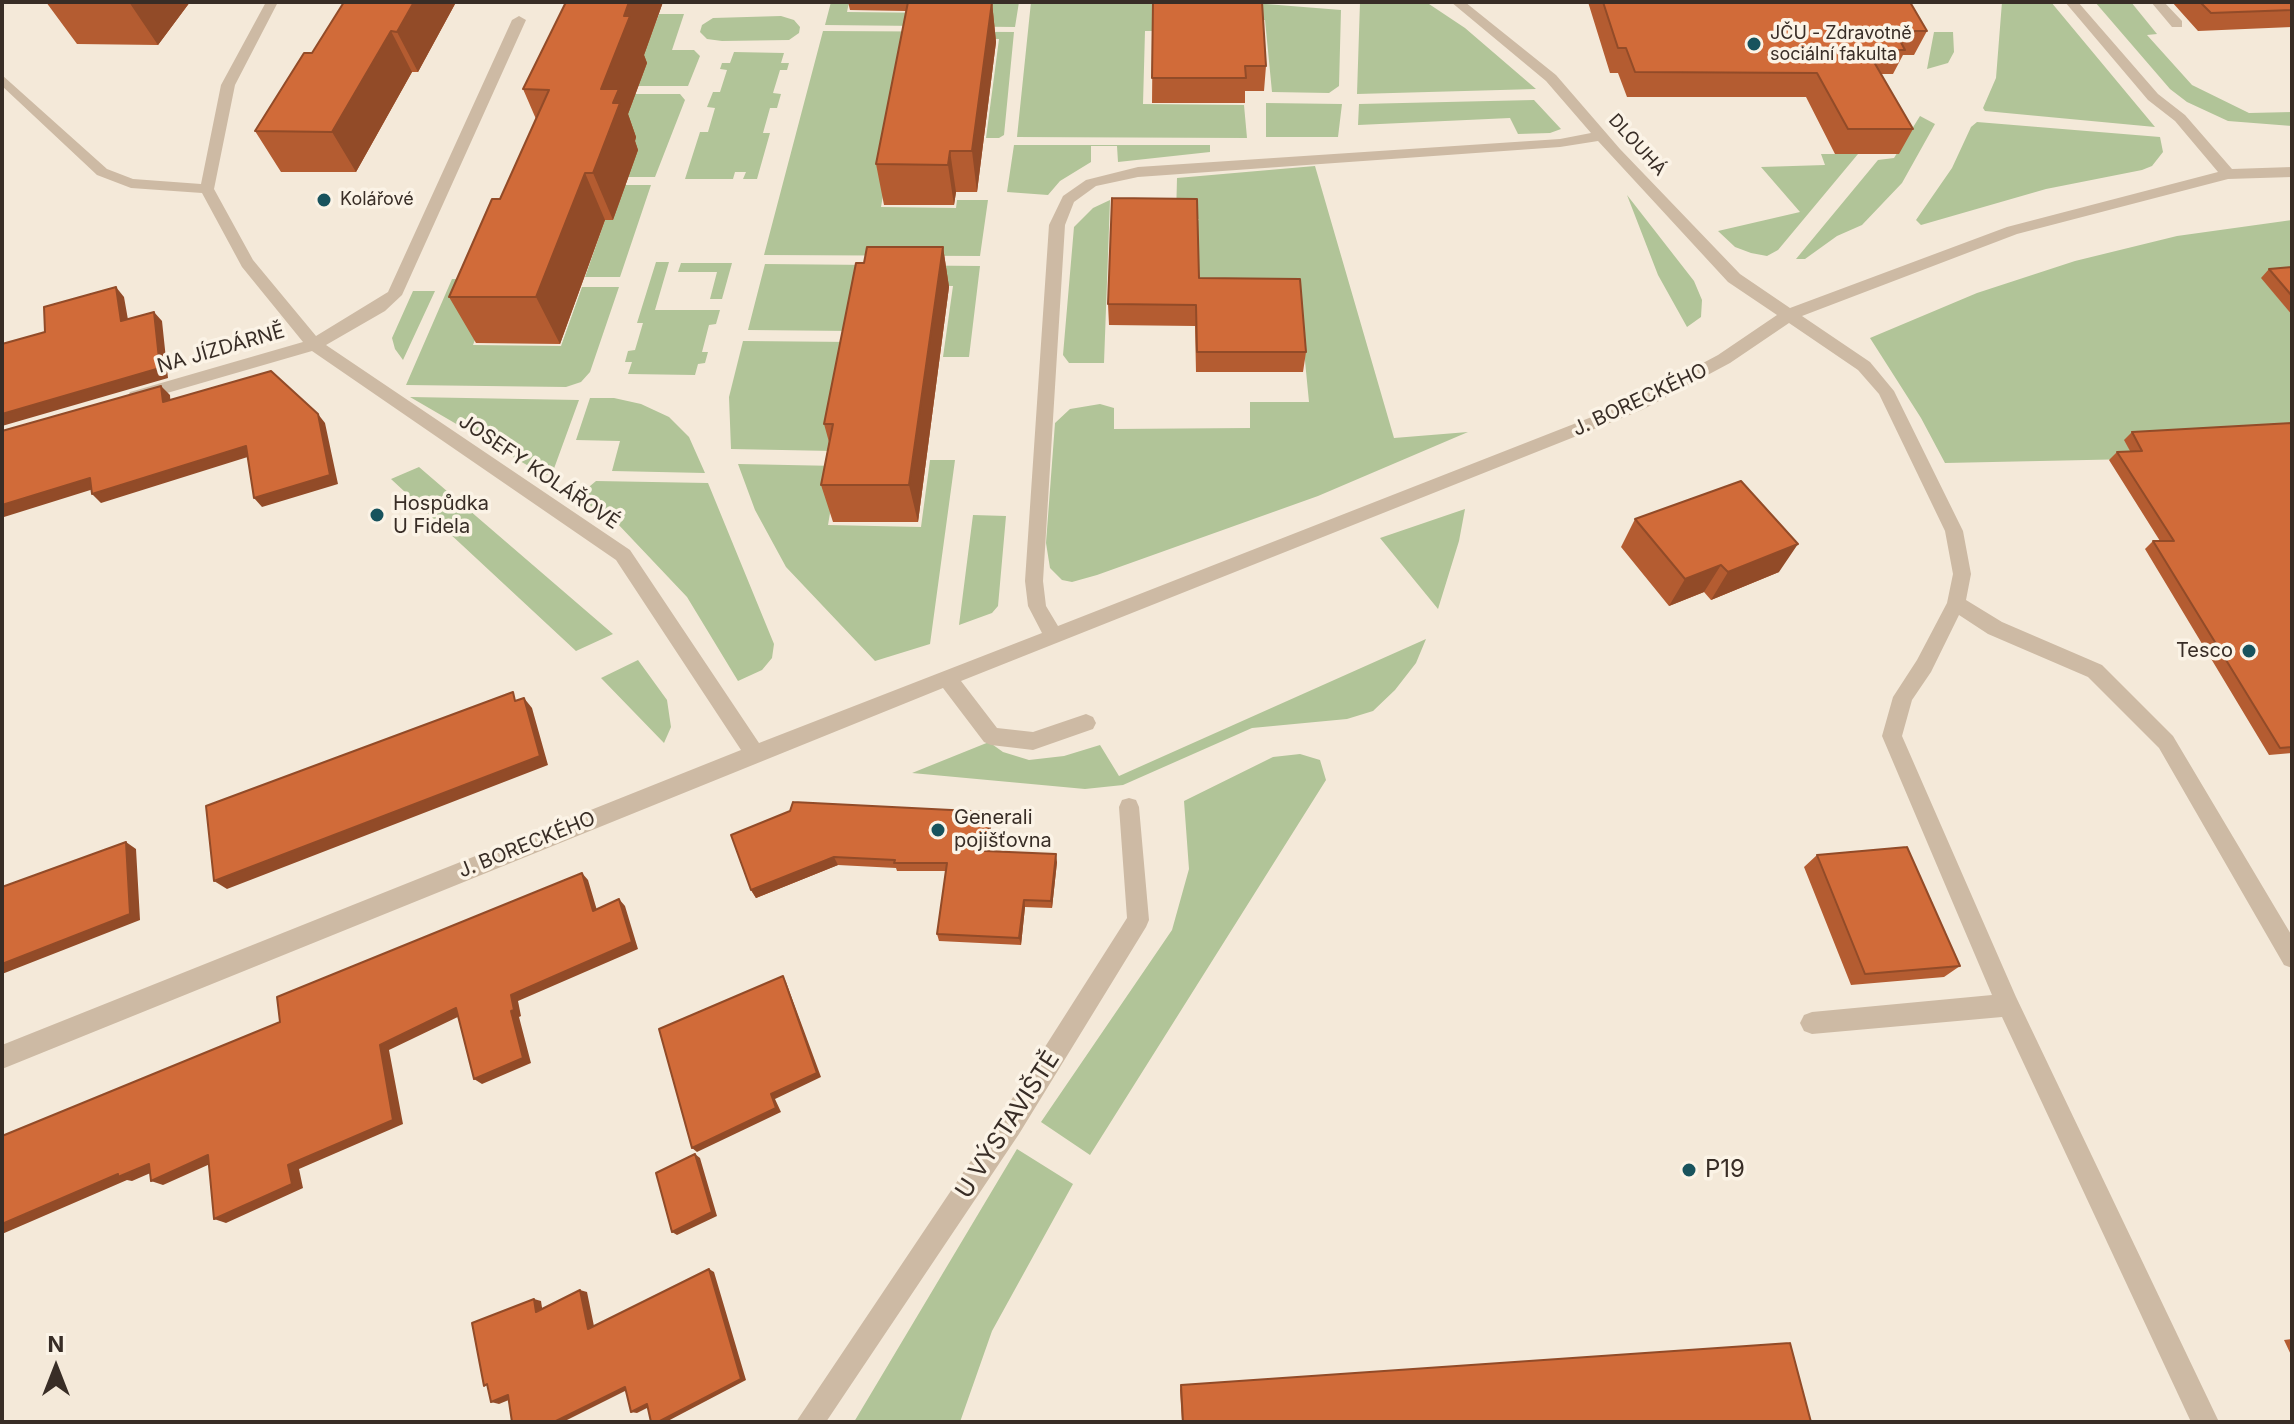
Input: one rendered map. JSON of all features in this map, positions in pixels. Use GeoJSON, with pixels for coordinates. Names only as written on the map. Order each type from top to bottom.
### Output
{"type":"FeatureCollection","features":[{"type":"Feature","properties":{"kind":"street"},"geometry":{"type":"LineString","coordinates":[[2,79],[102,172],[131,183],[207,189],[228,85],[272,2]]}},
{"type":"Feature","properties":{"kind":"street","name":"DLOUHÁ"},"geometry":{"type":"LineString","coordinates":[[1457,2],[1551,78],[1734,278],[1864,366],[1886,391],[1954,531],[1962,574],[1956,603]]}},
{"type":"Feature","properties":{"kind":"street"},"geometry":{"type":"LineString","coordinates":[[2071,2],[2153,97],[2180,118],[2228,174]]}},
{"type":"Feature","properties":{"kind":"street"},"geometry":{"type":"LineString","coordinates":[[2157,2],[2177,24]]}},
{"type":"Feature","properties":{"kind":"street"},"geometry":{"type":"LineString","coordinates":[[314,345],[394,295],[519,20]]}},
{"type":"Feature","properties":{"kind":"street"},"geometry":{"type":"LineString","coordinates":[[1053,636],[1037,606],[1034,581],[1057,225],[1068,199],[1091,183],[1138,172],[1560,143],[1601,136]]}},
{"type":"Feature","properties":{"kind":"street","name":"J. BORECKÉHO"},"geometry":{"type":"LineString","coordinates":[[2,1057],[755,754],[1636,406],[1724,359],[1787,316],[2012,230],[2228,174],[2292,172]]}},
{"type":"Feature","properties":{"kind":"street","name":"JOSEFY KOLÁŘOVÉ"},"geometry":{"type":"LineString","coordinates":[[207,189],[247,263],[314,345],[623,555],[755,754]]}},
{"type":"Feature","properties":{"kind":"street","name":"NA JÍZDÁRNĚ"},"geometry":{"type":"LineString","coordinates":[[120,401],[314,345]]}},
{"type":"Feature","properties":{"kind":"street"},"geometry":{"type":"LineString","coordinates":[[2205,1422],[2008,1005],[1892,736],[1903,697],[1924,666],[1956,603],[1995,628],[2095,671],[2166,742],[2292,957]]}},
{"type":"Feature","properties":{"kind":"street"},"geometry":{"type":"LineString","coordinates":[[947,678],[991,736],[1033,741],[1086,723]]}},
{"type":"Feature","properties":{"kind":"street","name":"U VÝSTAVIŠTĚ"},"geometry":{"type":"LineString","coordinates":[[810,1422],[1010,1125],[1138,920],[1129,807]]}},
{"type":"Feature","properties":{"kind":"street"},"geometry":{"type":"LineString","coordinates":[[1812,1023],[2008,1005]]}},
{"type":"Feature","properties":{"kind":"green space"},"geometry":{"type":"Polygon","coordinates":[[[831,2],[849,2],[847,12],[937,13],[939,2],[1019,2],[1015,27],[825,25],[831,2]]]}},
{"type":"Feature","properties":{"kind":"green space"},"geometry":{"type":"Polygon","coordinates":[[[1031,2],[1241,2],[1341,10],[1339,86],[1329,93],[1272,92],[1265,20],[1170,20],[1169,31],[1145,31],[1143,104],[1244,105],[1247,138],[1017,137],[1031,2]]]}},
{"type":"Feature","properties":{"kind":"green space"},"geometry":{"type":"Polygon","coordinates":[[[1360,2],[1426,2],[1465,28],[1536,89],[1357,94],[1360,2]]]}},
{"type":"Feature","properties":{"kind":"green space"},"geometry":{"type":"Polygon","coordinates":[[[2002,2],[2051,2],[2155,127],[1985,111],[1983,108],[1996,78],[2002,2]]]}},
{"type":"Feature","properties":{"kind":"green space"},"geometry":{"type":"Polygon","coordinates":[[[2095,2],[2131,2],[2157,34],[2147,35],[2192,85],[2249,113],[2292,112],[2292,126],[2228,121],[2187,102],[2170,89],[2095,2]]]}},
{"type":"Feature","properties":{"kind":"green space"},"geometry":{"type":"Polygon","coordinates":[[[659,14],[684,14],[672,50],[694,50],[700,56],[688,86],[638,86],[646,64],[640,63],[659,14]]]}},
{"type":"Feature","properties":{"kind":"green space"},"geometry":{"type":"Polygon","coordinates":[[[781,16],[794,20],[800,27],[799,33],[789,40],[722,41],[707,39],[700,32],[702,25],[713,18],[781,16]]]}},
{"type":"Feature","properties":{"kind":"green space"},"geometry":{"type":"Polygon","coordinates":[[[823,31],[1014,32],[1004,135],[999,138],[986,138],[999,39],[930,38],[908,50],[881,207],[956,208],[957,200],[988,200],[980,256],[764,255],[823,31]]]}},
{"type":"Feature","properties":{"kind":"green space"},"geometry":{"type":"Polygon","coordinates":[[[1934,32],[1953,32],[1954,52],[1948,63],[1927,69],[1934,32]]]}},
{"type":"Feature","properties":{"kind":"green space"},"geometry":{"type":"Polygon","coordinates":[[[734,52],[784,53],[781,63],[789,63],[787,70],[780,70],[773,93],[781,94],[777,108],[770,108],[763,133],[770,133],[757,179],[743,179],[746,172],[735,172],[733,179],[685,179],[700,132],[708,132],[715,108],[707,107],[713,92],[720,92],[727,70],[720,69],[722,63],[730,63],[734,52]]]}},
{"type":"Feature","properties":{"kind":"green space"},"geometry":{"type":"Polygon","coordinates":[[[635,94],[680,94],[685,100],[655,177],[628,177],[619,137],[635,94]]]}},
{"type":"Feature","properties":{"kind":"green space"},"geometry":{"type":"Polygon","coordinates":[[[1534,100],[1561,129],[1550,133],[1518,134],[1510,118],[1358,125],[1359,104],[1534,100]]]}},
{"type":"Feature","properties":{"kind":"green space"},"geometry":{"type":"Polygon","coordinates":[[[1266,103],[1342,104],[1338,137],[1266,137],[1266,103]]]}},
{"type":"Feature","properties":{"kind":"green space"},"geometry":{"type":"Polygon","coordinates":[[[1920,116],[1935,124],[1902,183],[1862,225],[1837,236],[1805,259],[1796,259],[1878,160],[1894,158],[1920,116]]]}},
{"type":"Feature","properties":{"kind":"green space"},"geometry":{"type":"Polygon","coordinates":[[[1977,122],[2160,137],[2163,152],[2152,166],[2142,170],[2046,189],[1921,225],[1916,220],[1952,168],[1971,127],[1977,122]]]}},
{"type":"Feature","properties":{"kind":"green space"},"geometry":{"type":"Polygon","coordinates":[[[1014,145],[1210,145],[1210,152],[1118,162],[1117,146],[1091,146],[1091,162],[1060,181],[1048,195],[1007,192],[1014,145]]]}},
{"type":"Feature","properties":{"kind":"green space"},"geometry":{"type":"Polygon","coordinates":[[[1821,154],[1858,154],[1778,250],[1767,256],[1751,253],[1735,247],[1718,231],[1800,212],[1761,167],[1825,165],[1821,154]]]}},
{"type":"Feature","properties":{"kind":"green space"},"geometry":{"type":"Polygon","coordinates":[[[1315,166],[1394,438],[1468,432],[1318,496],[1097,575],[1072,582],[1062,580],[1050,568],[1046,543],[1055,423],[1070,409],[1100,404],[1114,408],[1114,429],[1250,428],[1250,402],[1309,402],[1299,299],[1196,298],[1196,224],[1199,219],[1176,218],[1177,178],[1315,166]]]}},
{"type":"Feature","properties":{"kind":"green space"},"geometry":{"type":"Polygon","coordinates":[[[625,185],[651,185],[620,277],[585,277],[605,220],[613,220],[625,185]]]}},
{"type":"Feature","properties":{"kind":"green space"},"geometry":{"type":"Polygon","coordinates":[[[1627,195],[1694,281],[1702,300],[1701,317],[1687,327],[1658,275],[1627,195]]]}},
{"type":"Feature","properties":{"kind":"green space"},"geometry":{"type":"Polygon","coordinates":[[[1110,200],[1104,363],[1069,363],[1063,355],[1074,227],[1093,208],[1110,200]]]}},
{"type":"Feature","properties":{"kind":"green space"},"geometry":{"type":"Polygon","coordinates":[[[2292,220],[2292,275],[2262,278],[2292,315],[2292,431],[2125,440],[2134,459],[1945,463],[1921,418],[1870,338],[1977,293],[2075,261],[2177,236],[2292,220]]]}},
{"type":"Feature","properties":{"kind":"green space"},"geometry":{"type":"Polygon","coordinates":[[[656,262],[669,262],[655,310],[720,310],[716,324],[709,325],[702,352],[708,352],[705,363],[698,364],[695,375],[628,374],[632,362],[625,362],[628,351],[635,350],[643,323],[637,323],[656,262]]]}},
{"type":"Feature","properties":{"kind":"green space"},"geometry":{"type":"Polygon","coordinates":[[[681,263],[732,263],[722,299],[710,299],[717,272],[678,272],[681,263]]]}},
{"type":"Feature","properties":{"kind":"green space"},"geometry":{"type":"Polygon","coordinates":[[[765,264],[980,266],[969,357],[943,357],[953,286],[871,285],[853,331],[748,330],[765,264]]]}},
{"type":"Feature","properties":{"kind":"green space"},"geometry":{"type":"Polygon","coordinates":[[[452,279],[498,279],[473,345],[561,346],[582,287],[619,287],[590,372],[581,382],[566,387],[406,385],[452,279]]]}},
{"type":"Feature","properties":{"kind":"green space"},"geometry":{"type":"Polygon","coordinates":[[[413,291],[435,291],[403,360],[392,338],[413,291]]]}},
{"type":"Feature","properties":{"kind":"green space"},"geometry":{"type":"Polygon","coordinates":[[[743,341],[853,342],[833,451],[731,449],[729,397],[743,341]]]}},
{"type":"Feature","properties":{"kind":"green space"},"geometry":{"type":"Polygon","coordinates":[[[410,397],[579,400],[552,474],[544,475],[410,397]]]}},
{"type":"Feature","properties":{"kind":"green space"},"geometry":{"type":"Polygon","coordinates":[[[590,398],[614,398],[641,404],[669,417],[689,437],[705,473],[612,471],[620,441],[576,440],[590,398]]]}},
{"type":"Feature","properties":{"kind":"green space"},"geometry":{"type":"Polygon","coordinates":[[[930,460],[955,460],[930,644],[875,661],[786,567],[755,510],[738,464],[838,466],[828,525],[921,527],[930,460]]]}},
{"type":"Feature","properties":{"kind":"green space"},"geometry":{"type":"Polygon","coordinates":[[[419,467],[613,634],[576,651],[391,479],[419,467]]]}},
{"type":"Feature","properties":{"kind":"green space"},"geometry":{"type":"Polygon","coordinates":[[[596,481],[708,483],[774,644],[772,658],[762,670],[738,681],[687,597],[616,522],[577,497],[596,481]]]}},
{"type":"Feature","properties":{"kind":"green space"},"geometry":{"type":"Polygon","coordinates":[[[1465,509],[1459,541],[1438,609],[1380,538],[1465,509]]]}},
{"type":"Feature","properties":{"kind":"green space"},"geometry":{"type":"Polygon","coordinates":[[[973,515],[1006,516],[998,606],[992,613],[959,625],[973,515]]]}},
{"type":"Feature","properties":{"kind":"green space"},"geometry":{"type":"Polygon","coordinates":[[[1426,639],[1416,663],[1373,711],[1347,719],[1252,728],[1123,785],[1085,789],[912,773],[989,742],[1003,752],[1029,760],[1064,756],[1100,745],[1119,776],[1426,639]]]}},
{"type":"Feature","properties":{"kind":"green space"},"geometry":{"type":"Polygon","coordinates":[[[638,660],[667,700],[671,727],[664,743],[601,678],[638,660]]]}},
{"type":"Feature","properties":{"kind":"green space"},"geometry":{"type":"Polygon","coordinates":[[[1300,754],[1320,760],[1326,780],[1090,1155],[1041,1122],[1172,930],[1189,869],[1184,801],[1273,757],[1300,754]]]}},
{"type":"Feature","properties":{"kind":"green space"},"geometry":{"type":"Polygon","coordinates":[[[1017,1149],[1073,1184],[992,1331],[960,1422],[854,1422],[1017,1149]]]}},
{"type":"Feature","properties":{"kind":"building"},"geometry":{"type":"Polygon","coordinates":[[[344,2],[414,2],[397,32],[391,31],[332,132],[255,131],[304,53],[312,53],[344,2]]]}},
{"type":"Feature","properties":{"kind":"building"},"geometry":{"type":"Polygon","coordinates":[[[566,2],[629,2],[624,16],[630,16],[601,89],[619,89],[613,103],[620,103],[593,173],[585,173],[536,297],[449,297],[492,199],[500,199],[549,90],[523,89],[566,2]]]}},
{"type":"Feature","properties":{"kind":"building"},"geometry":{"type":"Polygon","coordinates":[[[908,2],[992,2],[972,151],[950,151],[948,165],[876,164],[908,2]]]}},
{"type":"Feature","properties":{"kind":"building"},"geometry":{"type":"Polygon","coordinates":[[[1153,2],[1262,2],[1266,66],[1245,66],[1246,78],[1152,78],[1153,2]]]}},
{"type":"Feature","properties":{"kind":"building","name":"JČU - Zdravotně sociální fakulta"},"geometry":{"type":"Polygon","coordinates":[[[1603,2],[1910,2],[1927,31],[1895,31],[1905,50],[1867,50],[1913,129],[1848,129],[1817,73],[1635,72],[1626,48],[1618,48],[1603,2]]]}},
{"type":"Feature","properties":{"kind":"building"},"geometry":{"type":"Polygon","coordinates":[[[2200,2],[2292,2],[2292,10],[2211,13],[2200,2]]]}},
{"type":"Feature","properties":{"kind":"building"},"geometry":{"type":"Polygon","coordinates":[[[1112,198],[1197,199],[1199,278],[1300,279],[1306,352],[1197,352],[1196,305],[1108,304],[1112,198]]]}},
{"type":"Feature","properties":{"kind":"building"},"geometry":{"type":"Polygon","coordinates":[[[867,247],[943,247],[909,485],[821,485],[833,424],[824,424],[856,263],[864,263],[867,247]]]}},
{"type":"Feature","properties":{"kind":"building"},"geometry":{"type":"Polygon","coordinates":[[[2292,267],[2292,296],[2269,269],[2292,267]]]}},
{"type":"Feature","properties":{"kind":"building"},"geometry":{"type":"Polygon","coordinates":[[[116,287],[121,321],[154,312],[160,368],[2,414],[2,344],[45,332],[44,307],[116,287]]]}},
{"type":"Feature","properties":{"kind":"building"},"geometry":{"type":"Polygon","coordinates":[[[271,371],[318,414],[330,475],[254,498],[246,446],[92,494],[90,478],[2,505],[2,431],[161,386],[163,402],[271,371]]]}},
{"type":"Feature","properties":{"kind":"building","name":"Tesco"},"geometry":{"type":"Polygon","coordinates":[[[2292,423],[2292,747],[2280,748],[2153,541],[2174,541],[2117,452],[2142,451],[2132,432],[2292,423]]]}},
{"type":"Feature","properties":{"kind":"building"},"geometry":{"type":"Polygon","coordinates":[[[1741,481],[1798,544],[1728,572],[1721,565],[1685,579],[1635,519],[1741,481]]]}},
{"type":"Feature","properties":{"kind":"building"},"geometry":{"type":"Polygon","coordinates":[[[513,692],[515,701],[524,698],[540,756],[214,881],[206,806],[513,692]]]}},
{"type":"Feature","properties":{"kind":"building"},"geometry":{"type":"Polygon","coordinates":[[[793,802],[991,812],[985,851],[1056,854],[1051,901],[1024,900],[1019,938],[937,934],[947,863],[894,863],[895,860],[834,857],[751,890],[731,835],[790,811],[793,802]]]}},
{"type":"Feature","properties":{"kind":"building"},"geometry":{"type":"Polygon","coordinates":[[[126,842],[130,914],[2,964],[2,887],[126,842]]]}},
{"type":"Feature","properties":{"kind":"building"},"geometry":{"type":"Polygon","coordinates":[[[1907,847],[1960,966],[1865,974],[1817,855],[1907,847]]]}},
{"type":"Feature","properties":{"kind":"building"},"geometry":{"type":"Polygon","coordinates":[[[582,873],[593,911],[619,899],[632,942],[511,995],[514,1010],[511,1011],[523,1058],[474,1079],[456,1008],[380,1045],[393,1120],[288,1165],[292,1184],[214,1219],[208,1155],[151,1181],[149,1164],[118,1177],[118,1174],[2,1224],[2,1136],[280,1022],[277,997],[582,873]]]}},
{"type":"Feature","properties":{"kind":"building"},"geometry":{"type":"Polygon","coordinates":[[[783,976],[817,1073],[771,1094],[776,1108],[692,1148],[659,1029],[783,976]]]}},
{"type":"Feature","properties":{"kind":"building"},"geometry":{"type":"Polygon","coordinates":[[[695,1154],[712,1212],[672,1232],[656,1173],[695,1154]]]}},
{"type":"Feature","properties":{"kind":"building"},"geometry":{"type":"Polygon","coordinates":[[[709,1269],[741,1379],[658,1422],[651,1422],[647,1404],[631,1412],[625,1387],[554,1422],[512,1422],[508,1395],[491,1402],[487,1384],[484,1386],[472,1323],[534,1299],[536,1312],[580,1290],[588,1329],[709,1269]]]}},
{"type":"Feature","properties":{"kind":"building"},"geometry":{"type":"Polygon","coordinates":[[[1790,1343],[1811,1422],[1183,1422],[1181,1385],[1790,1343]]]}},
{"type":"Feature","properties":{"kind":"place","name":"JČU - Zdravotně sociální fakulta"},"geometry":{"type":"Point","coordinates":[1754,44]}},
{"type":"Feature","properties":{"kind":"place","name":"Kolářové"},"geometry":{"type":"Point","coordinates":[324,200]}},
{"type":"Feature","properties":{"kind":"place","name":"Hospůdka U Fidela"},"geometry":{"type":"Point","coordinates":[377,515]}},
{"type":"Feature","properties":{"kind":"place","name":"Tesco"},"geometry":{"type":"Point","coordinates":[2249,651]}},
{"type":"Feature","properties":{"kind":"place","name":"Generali pojišťovna"},"geometry":{"type":"Point","coordinates":[938,830]}},
{"type":"Feature","properties":{"kind":"place","name":"P19"},"geometry":{"type":"Point","coordinates":[1689,1170]}}]}
